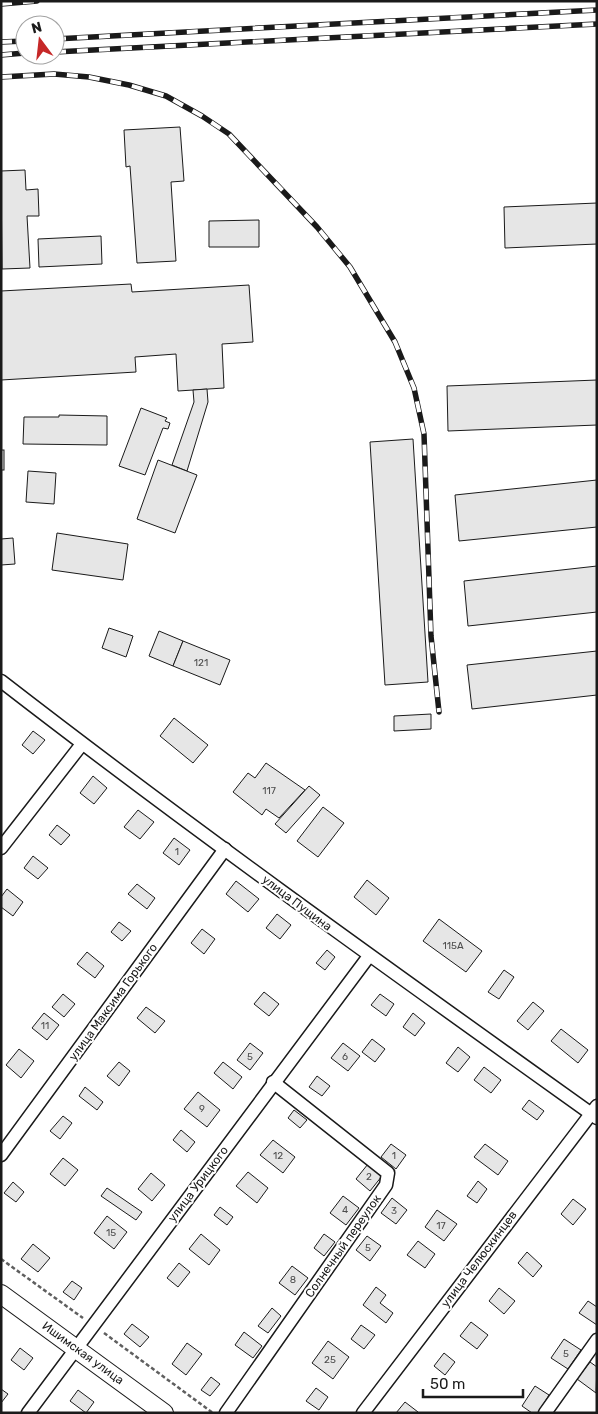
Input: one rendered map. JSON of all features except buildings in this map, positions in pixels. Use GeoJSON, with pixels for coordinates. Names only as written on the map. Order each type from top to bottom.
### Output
{"type":"FeatureCollection","features":[{"type":"Feature","properties":{"kind":"main road","name":"Ишимская улица"},"geometry":{"type":"LineString","coordinates":[[1,1294],[164,1413]]}},
{"type":"Feature","properties":{"kind":"street","name":"улица Пущина"},"geometry":{"type":"LineString","coordinates":[[1,681],[82,744],[369,956],[595,1113]]}},
{"type":"Feature","properties":{"kind":"street"},"geometry":{"type":"LineString","coordinates":[[1,848],[82,744]]}},
{"type":"Feature","properties":{"kind":"street","name":"улица Максима Горького"},"geometry":{"type":"LineString","coordinates":[[1,1155],[225,849]]}},
{"type":"Feature","properties":{"kind":"street","name":"улица Урицкого"},"geometry":{"type":"LineString","coordinates":[[28,1413],[273,1082],[369,956]]}},
{"type":"Feature","properties":{"kind":"street","name":"Солнечный переулок"},"geometry":{"type":"LineString","coordinates":[[226,1413],[386,1186],[388,1173],[273,1082]]}},
{"type":"Feature","properties":{"kind":"street","name":"улица Челюскинцев"},"geometry":{"type":"LineString","coordinates":[[363,1413],[595,1113]]}},
{"type":"Feature","properties":{"kind":"street"},"geometry":{"type":"LineString","coordinates":[[545,1413],[597,1340]]}},
{"type":"Feature","properties":{"kind":"path"},"geometry":{"type":"LineString","coordinates":[[1,1258],[213,1413]]}},
{"type":"Feature","properties":{"kind":"railway"},"geometry":{"type":"LineString","coordinates":[[1,4],[37,1]]}},
{"type":"Feature","properties":{"kind":"railway"},"geometry":{"type":"LineString","coordinates":[[65,38],[597,10]]}},
{"type":"Feature","properties":{"kind":"railway"},"geometry":{"type":"LineString","coordinates":[[65,51],[597,24]]}},
{"type":"Feature","properties":{"kind":"railway"},"geometry":{"type":"LineString","coordinates":[[1,42],[15,41]]}},
{"type":"Feature","properties":{"kind":"railway"},"geometry":{"type":"LineString","coordinates":[[1,55],[15,54]]}},
{"type":"Feature","properties":{"kind":"railway"},"geometry":{"type":"LineString","coordinates":[[1,77],[54,74],[89,77],[129,85],[166,96],[229,134],[317,227],[350,267],[395,342],[414,388],[424,434],[431,636],[439,712]]}}]}
